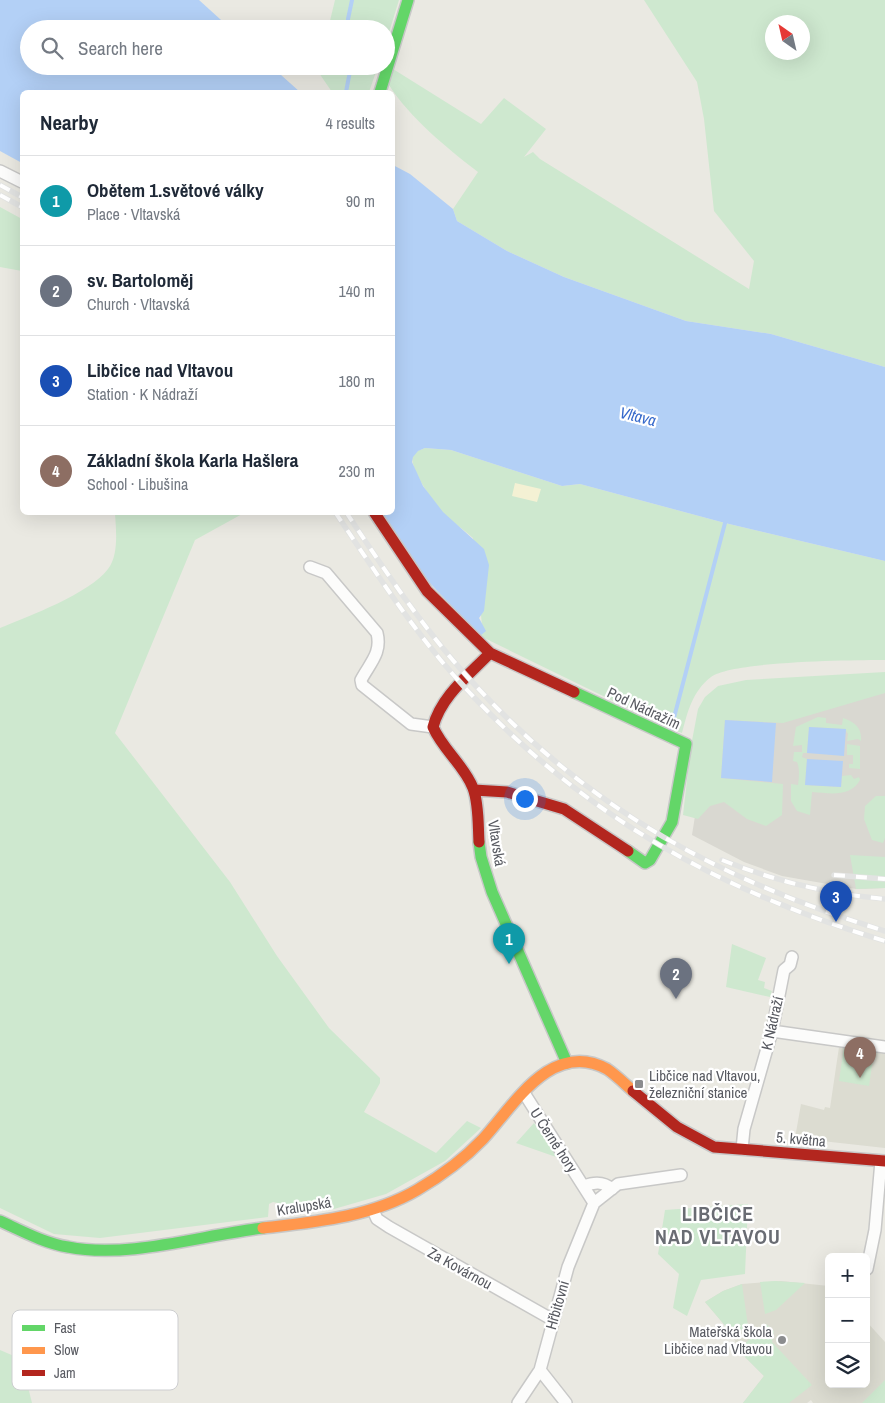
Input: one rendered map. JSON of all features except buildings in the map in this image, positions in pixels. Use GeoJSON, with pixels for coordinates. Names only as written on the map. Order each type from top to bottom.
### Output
{"type":"FeatureCollection","features":[{"type":"Feature","properties":{"kind":"street"},"geometry":{"type":"LineString","coordinates":[[395,43],[408,0]]}},
{"type":"Feature","properties":{"kind":"street"},"geometry":{"type":"LineString","coordinates":[[381,90],[385,75]]}},
{"type":"Feature","properties":{"kind":"street"},"geometry":{"type":"LineString","coordinates":[[0,171],[20,181]]}},
{"type":"Feature","properties":{"kind":"street"},"geometry":{"type":"LineString","coordinates":[[310,567],[326,573],[377,633],[380,645],[375,658],[361,680],[362,685],[411,724],[433,727],[436,716],[450,694],[490,653],[426,591],[376,515]]}},
{"type":"Feature","properties":{"kind":"street","name":"Pod Nádražím"},"geometry":{"type":"LineString","coordinates":[[474,790],[507,792],[564,809],[645,863],[650,860],[672,822],[686,744],[490,653]]}},
{"type":"Feature","properties":{"kind":"street","name":"Vltavská"},"geometry":{"type":"LineString","coordinates":[[433,727],[439,740],[465,772],[474,790],[480,857],[492,892],[566,1063]]}},
{"type":"Feature","properties":{"kind":"street","name":"K Nádraží"},"geometry":{"type":"LineString","coordinates":[[742,1149],[744,1129],[772,1031],[784,970],[790,965],[792,957]]}},
{"type":"Feature","properties":{"kind":"street"},"geometry":{"type":"LineString","coordinates":[[772,1031],[885,1047]]}},
{"type":"Feature","properties":{"kind":"street","name":"5. května"},"geometry":{"type":"LineString","coordinates":[[566,1063],[589,1062],[608,1070],[671,1123],[714,1147],[883,1161]]}},
{"type":"Feature","properties":{"kind":"street","name":"Kralupská"},"geometry":{"type":"LineString","coordinates":[[0,1221],[50,1243],[88,1250],[150,1245],[372,1210],[408,1195],[451,1166],[480,1142],[542,1075],[566,1063]]}},
{"type":"Feature","properties":{"kind":"street","name":"U Černé hory"},"geometry":{"type":"LineString","coordinates":[[524,1094],[594,1203]]}},
{"type":"Feature","properties":{"kind":"street"},"geometry":{"type":"LineString","coordinates":[[870,1254],[875,1230],[883,1161]]}},
{"type":"Feature","properties":{"kind":"street"},"geometry":{"type":"LineString","coordinates":[[594,1203],[618,1184],[681,1175]]}},
{"type":"Feature","properties":{"kind":"street","name":"U Černé hory"},"geometry":{"type":"LineString","coordinates":[[584,1186],[594,1182],[606,1184],[612,1189]]}},
{"type":"Feature","properties":{"kind":"street","name":"Hřbitovní"},"geometry":{"type":"LineString","coordinates":[[518,1403],[540,1370],[568,1267],[594,1203]]}},
{"type":"Feature","properties":{"kind":"street","name":"Za Kovárnou"},"geometry":{"type":"LineString","coordinates":[[372,1210],[377,1218],[389,1227],[553,1320]]}},
{"type":"Feature","properties":{"kind":"street"},"geometry":{"type":"LineString","coordinates":[[540,1370],[566,1403]]}},
{"type":"Feature","properties":{"kind":"shaded area"},"geometry":{"type":"Polygon","coordinates":[[[885,693],[885,888],[856,889],[782,876],[744,862],[692,835],[713,702],[885,693]]]}},
{"type":"Feature","properties":{"kind":"shaded area"},"geometry":{"type":"Polygon","coordinates":[[[839,1047],[885,1053],[885,1148],[795,1138],[801,1104],[824,1110],[825,1107],[830,1108],[839,1047]]]}},
{"type":"Feature","properties":{"kind":"shaded area","name":"Mateřská škola Libčice nad Vltavou"},"geometry":{"type":"Polygon","coordinates":[[[781,1281],[825,1286],[825,1388],[870,1388],[870,1325],[885,1342],[885,1403],[813,1403],[811,1400],[807,1403],[743,1403],[764,1376],[738,1350],[733,1335],[705,1302],[723,1291],[742,1284],[781,1281]]]}},
{"type":"Feature","properties":{"kind":"green space"},"geometry":{"type":"Polygon","coordinates":[[[335,0],[399,0],[393,20],[330,20],[335,0]]]}},
{"type":"Feature","properties":{"kind":"green space"},"geometry":{"type":"Polygon","coordinates":[[[644,0],[885,0],[885,367],[771,334],[686,321],[564,277],[507,251],[457,221],[453,209],[478,172],[442,143],[407,109],[395,94],[395,90],[392,90],[389,85],[392,75],[395,75],[395,70],[481,124],[504,98],[546,129],[524,157],[533,152],[540,159],[749,289],[754,261],[714,211],[704,119],[697,82],[644,0]]]}},
{"type":"Feature","properties":{"kind":"green space"},"geometry":{"type":"Polygon","coordinates":[[[320,75],[375,75],[370,90],[331,90],[320,75]]]}},
{"type":"Feature","properties":{"kind":"green space"},"geometry":{"type":"Polygon","coordinates":[[[0,207],[20,218],[20,271],[0,267],[0,207]]]}},
{"type":"Feature","properties":{"kind":"green space"},"geometry":{"type":"Polygon","coordinates":[[[425,448],[451,450],[562,486],[580,484],[725,523],[885,561],[885,660],[794,662],[723,672],[711,677],[699,689],[686,717],[682,733],[671,729],[480,636],[482,625],[473,538],[443,513],[418,477],[414,468],[413,456],[416,452],[425,448]]]}},
{"type":"Feature","properties":{"kind":"green space"},"geometry":{"type":"Polygon","coordinates":[[[115,515],[240,515],[195,540],[115,733],[230,882],[277,956],[329,1028],[380,1078],[380,1083],[364,1112],[436,1153],[467,1121],[481,1128],[445,1161],[386,1194],[334,1209],[306,1209],[273,1202],[269,1204],[268,1217],[100,1238],[54,1234],[0,1208],[0,628],[58,603],[99,578],[108,569],[114,557],[115,515]]]}},
{"type":"Feature","properties":{"kind":"green space"},"geometry":{"type":"Polygon","coordinates":[[[885,672],[885,693],[783,723],[725,720],[721,778],[783,784],[782,815],[766,826],[747,819],[724,802],[710,806],[698,819],[683,815],[691,746],[698,709],[705,697],[718,686],[746,680],[885,672]]]}},
{"type":"Feature","properties":{"kind":"green space"},"geometry":{"type":"Polygon","coordinates":[[[818,717],[826,718],[826,723],[842,725],[843,718],[851,721],[859,729],[861,741],[858,739],[847,741],[848,734],[845,729],[809,727],[807,753],[803,753],[802,757],[807,759],[805,785],[841,787],[842,776],[851,775],[854,779],[859,777],[860,780],[851,790],[845,792],[812,792],[810,815],[797,811],[791,801],[791,784],[798,785],[799,776],[797,762],[793,761],[794,752],[802,752],[802,745],[793,746],[796,727],[818,717]]]}},
{"type":"Feature","properties":{"kind":"green space"},"geometry":{"type":"Polygon","coordinates":[[[847,744],[860,746],[860,769],[849,768],[849,764],[853,764],[853,755],[847,755],[847,744]]]}},
{"type":"Feature","properties":{"kind":"green space"},"geometry":{"type":"Polygon","coordinates":[[[876,796],[885,796],[885,838],[883,843],[872,840],[864,819],[865,806],[876,796]]]}},
{"type":"Feature","properties":{"kind":"green space"},"geometry":{"type":"Polygon","coordinates":[[[850,855],[885,857],[885,888],[856,889],[850,855]]]}},
{"type":"Feature","properties":{"kind":"green space"},"geometry":{"type":"Polygon","coordinates":[[[732,944],[766,958],[758,980],[765,982],[764,988],[772,991],[770,997],[726,987],[732,944]]]}},
{"type":"Feature","properties":{"kind":"green space"},"geometry":{"type":"Polygon","coordinates":[[[844,1047],[874,1052],[869,1086],[839,1081],[844,1047]]]}},
{"type":"Feature","properties":{"kind":"green space"},"geometry":{"type":"Polygon","coordinates":[[[534,1123],[559,1158],[516,1143],[534,1123]]]}},
{"type":"Feature","properties":{"kind":"green space"},"geometry":{"type":"Polygon","coordinates":[[[748,1204],[745,1274],[701,1280],[687,1316],[673,1308],[679,1274],[658,1254],[665,1210],[748,1204]]]}},
{"type":"Feature","properties":{"kind":"green space"},"geometry":{"type":"Polygon","coordinates":[[[760,1282],[805,1283],[776,1310],[765,1314],[760,1282]]]}},
{"type":"Feature","properties":{"kind":"green space"},"geometry":{"type":"Polygon","coordinates":[[[742,1284],[748,1326],[733,1335],[705,1302],[723,1291],[742,1284]]]}},
{"type":"Feature","properties":{"kind":"green space"},"geometry":{"type":"Polygon","coordinates":[[[766,1324],[774,1331],[772,1342],[812,1385],[789,1403],[743,1403],[764,1376],[738,1350],[766,1324]]]}},
{"type":"Feature","properties":{"kind":"green space"},"geometry":{"type":"Polygon","coordinates":[[[0,1350],[12,1355],[12,1390],[29,1390],[32,1403],[0,1403],[0,1350]]]}},
{"type":"Feature","properties":{"kind":"green space"},"geometry":{"type":"Polygon","coordinates":[[[885,1380],[885,1403],[862,1403],[885,1380]]]}},
{"type":"Feature","properties":{"kind":"sand"},"geometry":{"type":"Polygon","coordinates":[[[515,483],[541,489],[537,502],[512,496],[515,483]]]}},
{"type":"Feature","properties":{"kind":"water"},"geometry":{"type":"Polygon","coordinates":[[[0,0],[199,0],[221,20],[20,20],[20,75],[281,75],[298,90],[20,90],[20,162],[0,151],[0,0]]]}},
{"type":"Feature","properties":{"kind":"water","name":"Vltava"},"geometry":{"type":"Polygon","coordinates":[[[395,166],[410,174],[453,209],[457,221],[507,251],[564,277],[686,321],[771,334],[885,367],[885,561],[725,523],[580,484],[562,486],[451,450],[425,448],[418,451],[413,457],[412,462],[423,486],[443,512],[484,549],[489,565],[484,611],[479,618],[486,631],[480,636],[426,579],[383,515],[395,515],[395,166]]]}},
{"type":"Feature","properties":{"kind":"water"},"geometry":{"type":"Polygon","coordinates":[[[725,720],[776,723],[772,782],[721,778],[725,720]]]}},
{"type":"Feature","properties":{"kind":"water"},"geometry":{"type":"Polygon","coordinates":[[[809,727],[846,729],[844,756],[807,753],[809,727]]]}},
{"type":"Feature","properties":{"kind":"water"},"geometry":{"type":"Polygon","coordinates":[[[807,759],[843,761],[841,787],[805,785],[807,759]]]}},
{"type":"Feature","properties":{"kind":"waterway"},"geometry":{"type":"LineString","coordinates":[[348,20],[352,0]]}},
{"type":"Feature","properties":{"kind":"waterway"},"geometry":{"type":"LineString","coordinates":[[346,90],[349,75]]}},
{"type":"Feature","properties":{"kind":"waterway"},"geometry":{"type":"LineString","coordinates":[[671,729],[725,523]]}},
{"type":"Feature","properties":{"kind":"railway"},"geometry":{"type":"LineString","coordinates":[[0,185],[20,196]]}},
{"type":"Feature","properties":{"kind":"railway"},"geometry":{"type":"LineString","coordinates":[[0,195],[20,206]]}},
{"type":"Feature","properties":{"kind":"railway"},"geometry":{"type":"LineString","coordinates":[[337,515],[398,604],[449,670],[513,736],[560,776],[608,813],[659,845],[712,874],[768,899],[885,941]]}},
{"type":"Feature","properties":{"kind":"railway"},"geometry":{"type":"LineString","coordinates":[[348,515],[407,602],[457,665],[519,729],[565,769],[613,805],[715,865],[769,889],[885,931]]}},
{"type":"Feature","properties":{"kind":"railway"},"geometry":{"type":"LineString","coordinates":[[722,860],[802,886],[843,894],[885,899]]}},
{"type":"Feature","properties":{"kind":"railway"},"geometry":{"type":"LineString","coordinates":[[834,875],[885,879]]}},
{"type":"Feature","properties":{"kind":"traffic: fast"},"geometry":{"type":"LineString","coordinates":[[395,43],[408,0]]}},
{"type":"Feature","properties":{"kind":"traffic: fast"},"geometry":{"type":"LineString","coordinates":[[381,90],[385,75]]}},
{"type":"Feature","properties":{"kind":"traffic: fast"},"geometry":{"type":"LineString","coordinates":[[574,692],[686,744],[672,822],[650,860],[645,863],[628,851]]}},
{"type":"Feature","properties":{"kind":"traffic: fast"},"geometry":{"type":"LineString","coordinates":[[479,842],[481,857],[492,892],[567,1063]]}},
{"type":"Feature","properties":{"kind":"traffic: fast"},"geometry":{"type":"LineString","coordinates":[[0,1221],[50,1243],[91,1250],[116,1250],[166,1245],[263,1228]]}},
{"type":"Feature","properties":{"kind":"traffic: slow"},"geometry":{"type":"LineString","coordinates":[[263,1228],[342,1217],[381,1206],[417,1190],[443,1173],[468,1153],[536,1080],[552,1069],[569,1062],[587,1062],[607,1069],[633,1091]]}},
{"type":"Feature","properties":{"kind":"traffic: jam"},"geometry":{"type":"LineString","coordinates":[[376,515],[427,591],[490,653],[574,692]]}},
{"type":"Feature","properties":{"kind":"traffic: jam"},"geometry":{"type":"LineString","coordinates":[[479,842],[477,808],[473,788],[433,727],[442,705],[490,653]]}},
{"type":"Feature","properties":{"kind":"traffic: jam"},"geometry":{"type":"LineString","coordinates":[[474,790],[507,792],[564,809],[628,851]]}},
{"type":"Feature","properties":{"kind":"traffic: jam"},"geometry":{"type":"LineString","coordinates":[[633,1091],[677,1127],[714,1147],[885,1161]]}},
{"type":"Feature","properties":{"kind":"place","name":"Libčice nad Vltavou"},"geometry":{"type":"Point","coordinates":[836,922]}},
{"type":"Feature","properties":{"kind":"place","name":"Obětem 1.světové války"},"geometry":{"type":"Point","coordinates":[509,964]}},
{"type":"Feature","properties":{"kind":"place","name":"sv. Bartoloměj"},"geometry":{"type":"Point","coordinates":[676,999]}},
{"type":"Feature","properties":{"kind":"place","name":"Základní škola Karla Hašlera"},"geometry":{"type":"Point","coordinates":[860,1078]}},
{"type":"Feature","properties":{"kind":"place","name":"Libčice nad Vltavou, železniční stanice"},"geometry":{"type":"Point","coordinates":[639,1084]}},
{"type":"Feature","properties":{"kind":"place","name":"Mateřská škola Libčice nad Vltavou"},"geometry":{"type":"Point","coordinates":[782,1340]}},
{"type":"Feature","properties":{"kind":"district","name":"LIBČICE NAD VLTAVOU"},"geometry":{"type":"Point","coordinates":[718,1224]}}]}
